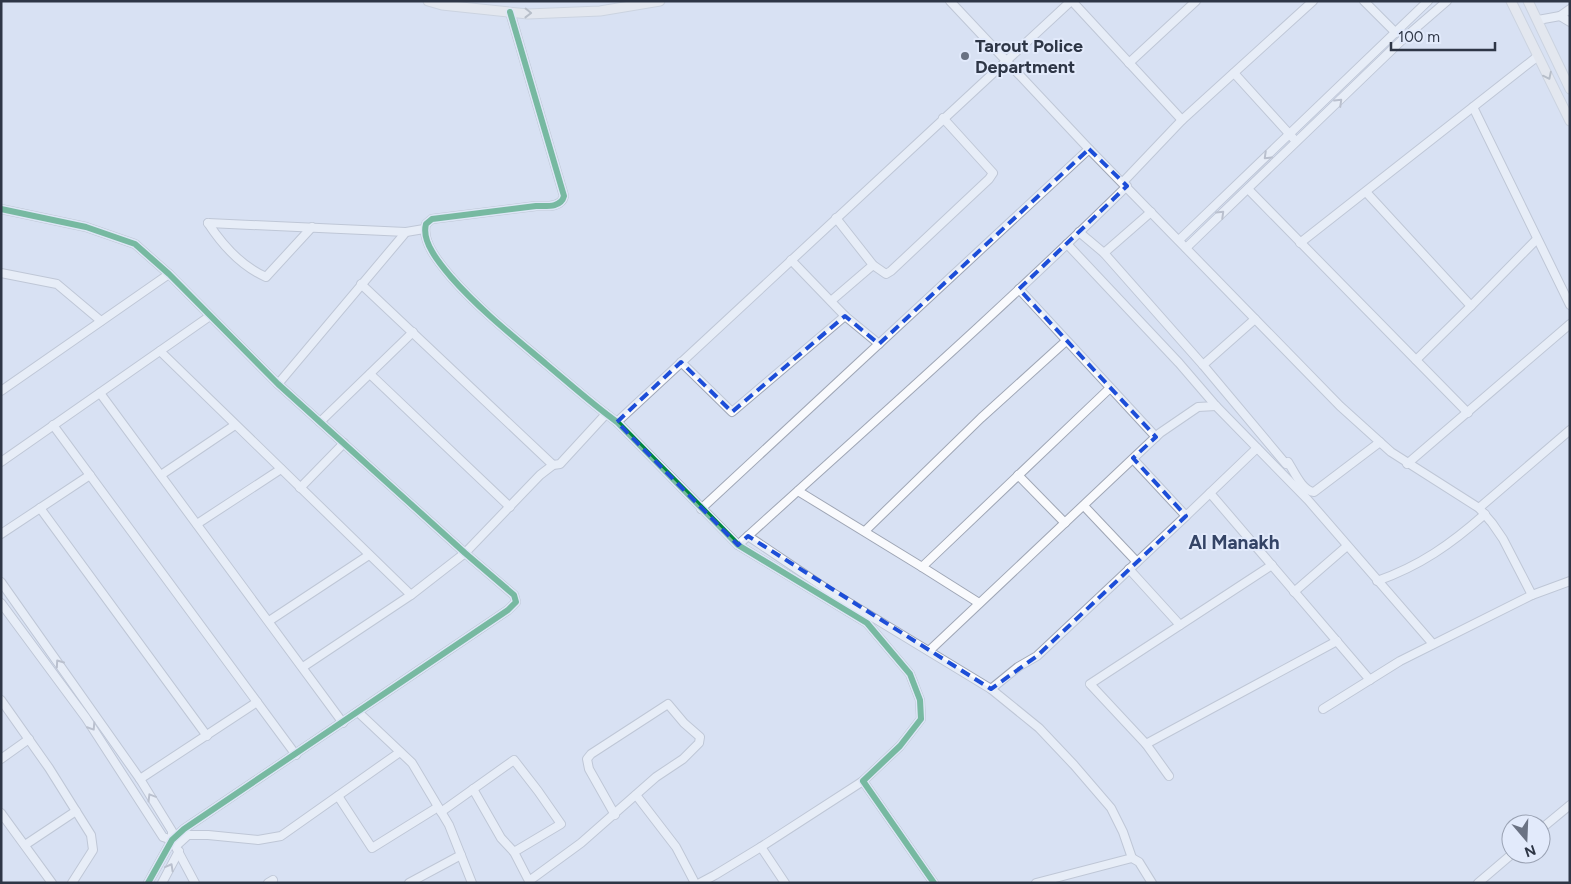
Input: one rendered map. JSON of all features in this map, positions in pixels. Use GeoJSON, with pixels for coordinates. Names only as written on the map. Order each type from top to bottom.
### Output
{"type":"FeatureCollection","features":[{"type":"Feature","properties":{"kind":"main road"},"geometry":{"type":"LineString","coordinates":[[428,1],[442,5],[528,14],[600,11],[660,1]]}},
{"type":"Feature","properties":{"kind":"main road"},"geometry":{"type":"LineString","coordinates":[[1511,1],[1570,122]]}},
{"type":"Feature","properties":{"kind":"main road"},"geometry":{"type":"LineString","coordinates":[[1528,1],[1570,89]]}},
{"type":"Feature","properties":{"kind":"street"},"geometry":{"type":"LineString","coordinates":[[950,1],[1089,149],[1340,406],[1407,464],[1482,511],[1502,539],[1532,595]]}},
{"type":"Feature","properties":{"kind":"street"},"geometry":{"type":"LineString","coordinates":[[617,422],[1071,1],[1182,120]]}},
{"type":"Feature","properties":{"kind":"street"},"geometry":{"type":"LineString","coordinates":[[1130,63],[1196,1]]}},
{"type":"Feature","properties":{"kind":"street"},"geometry":{"type":"LineString","coordinates":[[738,545],[1067,244],[1125,184],[1182,120],[1313,1]]}},
{"type":"Feature","properties":{"kind":"street"},"geometry":{"type":"LineString","coordinates":[[1364,1],[1396,34]]}},
{"type":"Feature","properties":{"kind":"street"},"geometry":{"type":"LineString","coordinates":[[1179,240],[1396,34],[1428,1]]}},
{"type":"Feature","properties":{"kind":"street"},"geometry":{"type":"LineString","coordinates":[[1186,248],[1402,40],[1447,1]]}},
{"type":"Feature","properties":{"kind":"street"},"geometry":{"type":"LineString","coordinates":[[1538,20],[1560,16],[1570,9]]}},
{"type":"Feature","properties":{"kind":"street"},"geometry":{"type":"LineString","coordinates":[[510,12],[564,196],[563,200],[552,206],[536,206],[432,219],[426,224],[424,229],[434,253],[451,277],[497,323],[617,422],[738,545],[867,623],[910,674],[920,700],[921,718],[900,746],[863,780],[761,847],[700,883]]}},
{"type":"Feature","properties":{"kind":"street"},"geometry":{"type":"LineString","coordinates":[[1560,16],[1570,22]]}},
{"type":"Feature","properties":{"kind":"street"},"geometry":{"type":"LineString","coordinates":[[1300,243],[1538,56]]}},
{"type":"Feature","properties":{"kind":"street"},"geometry":{"type":"LineString","coordinates":[[1234,73],[1296,142]]}},
{"type":"Feature","properties":{"kind":"street"},"geometry":{"type":"LineString","coordinates":[[1473,107],[1570,305]]}},
{"type":"Feature","properties":{"kind":"street"},"geometry":{"type":"LineString","coordinates":[[836,218],[873,265],[886,274],[891,271],[989,179],[993,173],[943,118]]}},
{"type":"Feature","properties":{"kind":"street"},"geometry":{"type":"LineString","coordinates":[[701,509],[1089,149]]}},
{"type":"Feature","properties":{"kind":"street"},"geometry":{"type":"LineString","coordinates":[[1248,189],[1468,413]]}},
{"type":"Feature","properties":{"kind":"street"},"geometry":{"type":"LineString","coordinates":[[1366,192],[1471,306]]}},
{"type":"Feature","properties":{"kind":"street"},"geometry":{"type":"LineString","coordinates":[[1,209],[86,227],[134,244],[169,274],[278,384],[514,595],[516,602],[508,610],[343,723],[184,829],[162,883]]}},
{"type":"Feature","properties":{"kind":"street"},"geometry":{"type":"LineString","coordinates":[[1104,253],[1151,212]]}},
{"type":"Feature","properties":{"kind":"street"},"geometry":{"type":"LineString","coordinates":[[312,227],[266,277],[252,271],[222,244],[208,223],[312,227],[406,232],[424,229]]}},
{"type":"Feature","properties":{"kind":"street"},"geometry":{"type":"LineString","coordinates":[[278,384],[406,232]]}},
{"type":"Feature","properties":{"kind":"street"},"geometry":{"type":"LineString","coordinates":[[1079,232],[1104,253],[1203,365],[1286,464],[1288,462],[1303,485],[1310,491],[1314,492],[1380,442]]}},
{"type":"Feature","properties":{"kind":"street"},"geometry":{"type":"LineString","coordinates":[[1416,360],[1538,239]]}},
{"type":"Feature","properties":{"kind":"street"},"geometry":{"type":"LineString","coordinates":[[1067,244],[1179,362],[1216,406],[1308,500],[1432,644]]}},
{"type":"Feature","properties":{"kind":"street"},"geometry":{"type":"LineString","coordinates":[[791,260],[845,316],[878,344]]}},
{"type":"Feature","properties":{"kind":"street"},"geometry":{"type":"LineString","coordinates":[[831,302],[873,265]]}},
{"type":"Feature","properties":{"kind":"street"},"geometry":{"type":"LineString","coordinates":[[1,273],[57,284],[101,321]]}},
{"type":"Feature","properties":{"kind":"street"},"geometry":{"type":"LineString","coordinates":[[1,391],[169,274]]}},
{"type":"Feature","properties":{"kind":"street"},"geometry":{"type":"LineString","coordinates":[[362,284],[553,465]]}},
{"type":"Feature","properties":{"kind":"street"},"geometry":{"type":"LineString","coordinates":[[1018,289],[1156,437]]}},
{"type":"Feature","properties":{"kind":"street"},"geometry":{"type":"LineString","coordinates":[[1,462],[210,316]]}},
{"type":"Feature","properties":{"kind":"street"},"geometry":{"type":"LineString","coordinates":[[681,362],[732,412],[845,316]]}},
{"type":"Feature","properties":{"kind":"street"},"geometry":{"type":"LineString","coordinates":[[1203,365],[1255,319]]}},
{"type":"Feature","properties":{"kind":"street"},"geometry":{"type":"LineString","coordinates":[[1407,464],[1570,324]]}},
{"type":"Feature","properties":{"kind":"street"},"geometry":{"type":"LineString","coordinates":[[320,422],[413,332]]}},
{"type":"Feature","properties":{"kind":"street"},"geometry":{"type":"LineString","coordinates":[[865,531],[981,418],[1066,341]]}},
{"type":"Feature","properties":{"kind":"street"},"geometry":{"type":"LineString","coordinates":[[160,351],[411,595]]}},
{"type":"Feature","properties":{"kind":"street"},"geometry":{"type":"LineString","coordinates":[[370,374],[510,507]]}},
{"type":"Feature","properties":{"kind":"street"},"geometry":{"type":"LineString","coordinates":[[922,566],[1110,388]]}},
{"type":"Feature","properties":{"kind":"street"},"geometry":{"type":"LineString","coordinates":[[100,393],[343,723]]}},
{"type":"Feature","properties":{"kind":"street"},"geometry":{"type":"LineString","coordinates":[[929,651],[1156,437],[1198,407],[1216,406]]}},
{"type":"Feature","properties":{"kind":"street"},"geometry":{"type":"LineString","coordinates":[[303,667],[411,595],[465,553],[540,475],[553,465],[560,464],[606,414]]}},
{"type":"Feature","properties":{"kind":"street"},"geometry":{"type":"LineString","coordinates":[[53,425],[296,755]]}},
{"type":"Feature","properties":{"kind":"street"},"geometry":{"type":"LineString","coordinates":[[161,475],[235,425]]}},
{"type":"Feature","properties":{"kind":"street"},"geometry":{"type":"LineString","coordinates":[[1377,581],[1428,558],[1456,540],[1482,511],[1570,430]]}},
{"type":"Feature","properties":{"kind":"street"},"geometry":{"type":"LineString","coordinates":[[300,488],[344,443]]}},
{"type":"Feature","properties":{"kind":"street"},"geometry":{"type":"LineString","coordinates":[[991,690],[1018,667],[1037,656],[1257,448]]}},
{"type":"Feature","properties":{"kind":"street"},"geometry":{"type":"LineString","coordinates":[[1133,459],[1186,516]]}},
{"type":"Feature","properties":{"kind":"street"},"geometry":{"type":"LineString","coordinates":[[197,524],[281,469]]}},
{"type":"Feature","properties":{"kind":"street"},"geometry":{"type":"LineString","coordinates":[[1,534],[90,475]]}},
{"type":"Feature","properties":{"kind":"street"},"geometry":{"type":"LineString","coordinates":[[1018,475],[1065,523]]}},
{"type":"Feature","properties":{"kind":"street"},"geometry":{"type":"LineString","coordinates":[[798,491],[922,566],[979,604]]}},
{"type":"Feature","properties":{"kind":"street"},"geometry":{"type":"LineString","coordinates":[[1210,493],[1370,680]]}},
{"type":"Feature","properties":{"kind":"street"},"geometry":{"type":"LineString","coordinates":[[1084,506],[1137,562]]}},
{"type":"Feature","properties":{"kind":"street"},"geometry":{"type":"LineString","coordinates":[[40,508],[207,736]]}},
{"type":"Feature","properties":{"kind":"street"},"geometry":{"type":"LineString","coordinates":[[748,536],[828,590],[991,690],[1038,728],[1074,765],[1111,808],[1123,832],[1132,858],[1139,862],[1150,882]]}},
{"type":"Feature","properties":{"kind":"street"},"geometry":{"type":"LineString","coordinates":[[1294,592],[1347,546]]}},
{"type":"Feature","properties":{"kind":"street"},"geometry":{"type":"LineString","coordinates":[[269,621],[369,555]]}},
{"type":"Feature","properties":{"kind":"street"},"geometry":{"type":"LineString","coordinates":[[1169,776],[1146,744],[1090,684],[1272,565]]}},
{"type":"Feature","properties":{"kind":"street"},"geometry":{"type":"LineString","coordinates":[[1129,569],[1180,625]]}},
{"type":"Feature","properties":{"kind":"street"},"geometry":{"type":"LineString","coordinates":[[1323,709],[1400,661],[1432,644],[1532,595],[1570,581]]}},
{"type":"Feature","properties":{"kind":"street"},"geometry":{"type":"LineString","coordinates":[[1,582],[140,779],[172,831],[176,846],[195,883]]}},
{"type":"Feature","properties":{"kind":"street"},"geometry":{"type":"LineString","coordinates":[[1,603],[86,718],[162,837],[176,846]]}},
{"type":"Feature","properties":{"kind":"street"},"geometry":{"type":"LineString","coordinates":[[1,620],[9,614]]}},
{"type":"Feature","properties":{"kind":"street"},"geometry":{"type":"LineString","coordinates":[[1146,744],[1337,641]]}},
{"type":"Feature","properties":{"kind":"street"},"geometry":{"type":"LineString","coordinates":[[1,700],[50,768],[91,835],[93,850],[72,883]]}},
{"type":"Feature","properties":{"kind":"street"},"geometry":{"type":"LineString","coordinates":[[140,779],[257,702]]}},
{"type":"Feature","properties":{"kind":"street"},"geometry":{"type":"LineString","coordinates":[[473,789],[501,838],[514,852],[528,882],[581,843],[615,815],[656,777],[683,759],[699,743],[700,738],[668,704],[591,754],[587,759],[589,769],[615,815]]}},
{"type":"Feature","properties":{"kind":"street"},"geometry":{"type":"LineString","coordinates":[[358,712],[412,763],[449,825],[472,883]]}},
{"type":"Feature","properties":{"kind":"street"},"geometry":{"type":"LineString","coordinates":[[1,759],[29,739]]}},
{"type":"Feature","properties":{"kind":"street"},"geometry":{"type":"LineString","coordinates":[[148,883],[176,846],[188,835],[258,840],[281,836],[400,752]]}},
{"type":"Feature","properties":{"kind":"street"},"geometry":{"type":"LineString","coordinates":[[338,796],[372,848],[473,789],[514,760],[561,824],[514,852]]}},
{"type":"Feature","properties":{"kind":"street"},"geometry":{"type":"LineString","coordinates":[[863,780],[934,883]]}},
{"type":"Feature","properties":{"kind":"street"},"geometry":{"type":"LineString","coordinates":[[636,795],[676,847],[695,883]]}},
{"type":"Feature","properties":{"kind":"street"},"geometry":{"type":"LineString","coordinates":[[1551,820],[1570,804]]}},
{"type":"Feature","properties":{"kind":"street"},"geometry":{"type":"LineString","coordinates":[[25,845],[76,811]]}},
{"type":"Feature","properties":{"kind":"street"},"geometry":{"type":"LineString","coordinates":[[1,813],[52,883]]}},
{"type":"Feature","properties":{"kind":"street"},"geometry":{"type":"LineString","coordinates":[[761,847],[785,883]]}},
{"type":"Feature","properties":{"kind":"street"},"geometry":{"type":"LineString","coordinates":[[409,883],[461,855]]}},
{"type":"Feature","properties":{"kind":"street"},"geometry":{"type":"LineString","coordinates":[[1036,883],[1132,858]]}},
{"type":"Feature","properties":{"kind":"street"},"geometry":{"type":"LineString","coordinates":[[1478,883],[1501,863]]}},
{"type":"Feature","properties":{"kind":"highlighted area"},"geometry":{"type":"Polygon","coordinates":[[[1089,149],[1127,186],[1019,289],[1156,437],[1133,458],[1186,516],[1037,656],[991,689],[748,536],[738,545],[617,422],[681,362],[732,412],[845,316],[879,344],[1089,149]]]}},
{"type":"Feature","properties":{"kind":"cycle path"},"geometry":{"type":"LineString","coordinates":[[510,12],[564,196],[560,203],[553,206],[536,206],[432,219],[426,224],[425,231],[432,252],[451,277],[473,300],[522,344],[617,422],[738,545],[867,623],[910,674],[920,700],[921,719],[900,746],[863,781],[934,883]]}},
{"type":"Feature","properties":{"kind":"cycle path"},"geometry":{"type":"LineString","coordinates":[[1,209],[86,227],[135,244],[169,274],[278,384],[514,595],[516,602],[508,610],[184,829],[172,840],[148,883]]}},
{"type":"Feature","properties":{"kind":"place","name":"Tarout Police Department"},"geometry":{"type":"Point","coordinates":[965,56]}},
{"type":"Feature","properties":{"kind":"district","name":"Al Manakh"},"geometry":{"type":"Point","coordinates":[1234,542]}}]}
